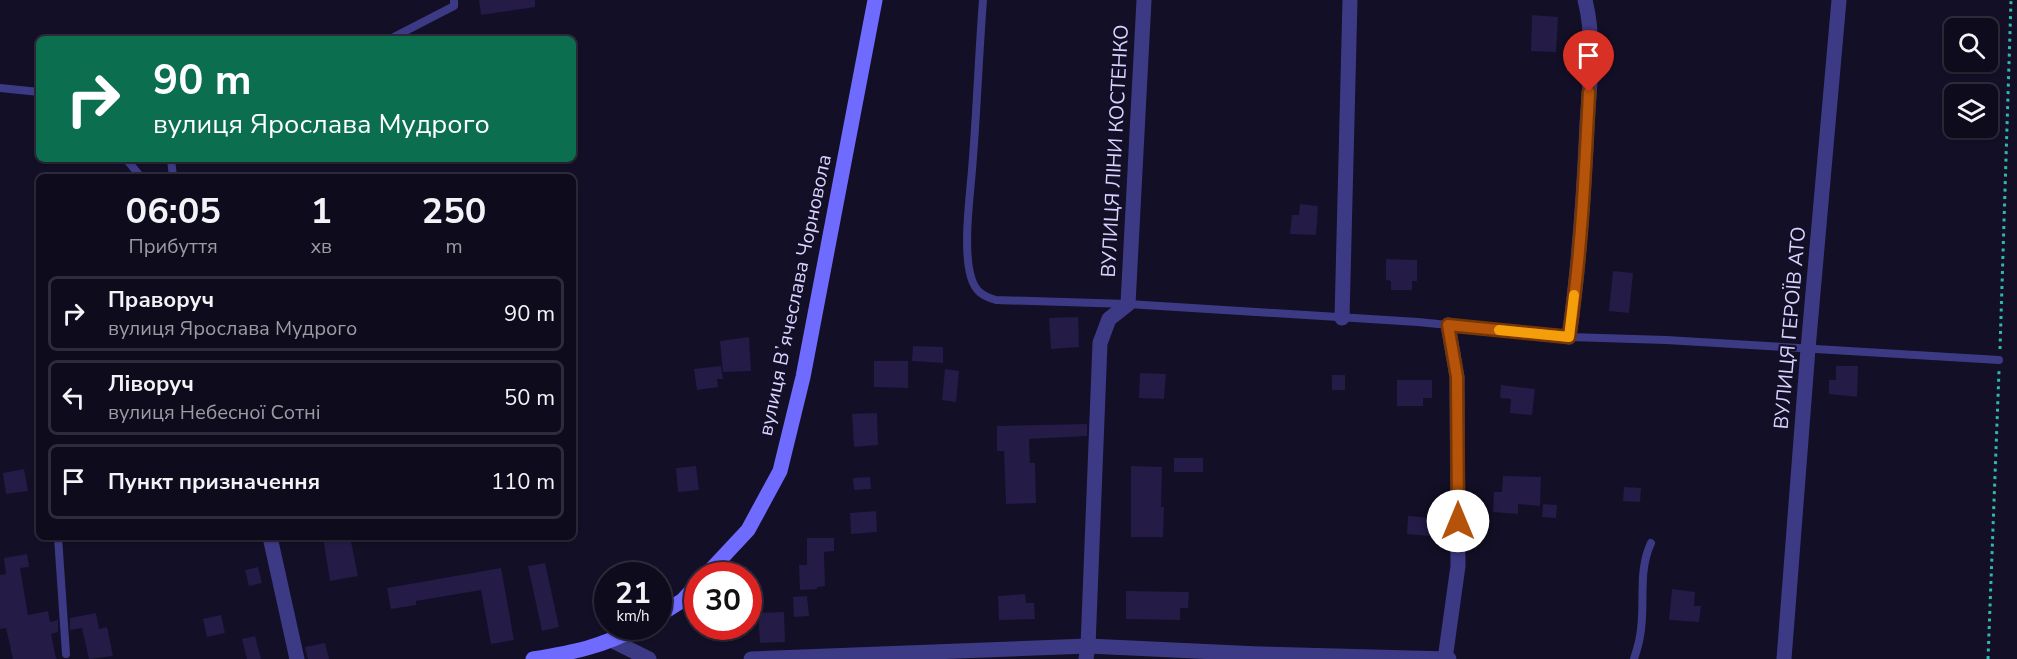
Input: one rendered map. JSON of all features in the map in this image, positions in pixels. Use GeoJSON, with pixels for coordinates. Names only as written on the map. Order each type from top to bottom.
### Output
{"type":"FeatureCollection","features":[{"type":"Feature","properties":{"kind":"street","name":"вулиця Вʼячеслава Чорновола"},"geometry":{"type":"LineString","coordinates":[[718,562],[748,530],[780,471],[803,377],[875,0]]}},
{"type":"Feature","properties":{"kind":"street","name":"ВУЛИЦЯ ЛІНИ КОСТЕНКО"},"geometry":{"type":"LineString","coordinates":[[1128,304],[1143,0]]}},
{"type":"Feature","properties":{"kind":"street"},"geometry":{"type":"LineString","coordinates":[[1342,318],[1350,0]]}},
{"type":"Feature","properties":{"kind":"street"},"geometry":{"type":"LineString","coordinates":[[1569,337],[1583,195],[1589,92],[1590,29],[1586,0]]}},
{"type":"Feature","properties":{"kind":"street","name":"ВУЛИЦЯ ГЕРОЇВ АТО"},"geometry":{"type":"LineString","coordinates":[[1784,659],[1839,0]]}},
{"type":"Feature","properties":{"kind":"street"},"geometry":{"type":"LineString","coordinates":[[1087,652],[1100,343],[1109,319],[1128,304]]}},
{"type":"Feature","properties":{"kind":"street"},"geometry":{"type":"LineString","coordinates":[[751,659],[1087,652],[1447,659],[1458,566],[1457,377],[1448,325]]}},
{"type":"Feature","properties":{"kind":"street"},"geometry":{"type":"LineString","coordinates":[[271,540],[297,659]]}},
{"type":"Feature","properties":{"kind":"street"},"geometry":{"type":"LineString","coordinates":[[533,659],[580,651],[613,640],[649,659]]}},
{"type":"Feature","properties":{"kind":"lane"},"geometry":{"type":"LineString","coordinates":[[396,36],[454,6],[454,0]]}},
{"type":"Feature","properties":{"kind":"lane"},"geometry":{"type":"LineString","coordinates":[[983,0],[968,232],[970,276],[976,289],[984,297],[996,300],[1128,304],[1418,322],[1569,337],[1666,340],[1999,360]]}},
{"type":"Feature","properties":{"kind":"lane"},"geometry":{"type":"LineString","coordinates":[[0,88],[36,92]]}},
{"type":"Feature","properties":{"kind":"lane"},"geometry":{"type":"LineString","coordinates":[[128,162],[138,174]]}},
{"type":"Feature","properties":{"kind":"lane"},"geometry":{"type":"LineString","coordinates":[[57,540],[66,654]]}},
{"type":"Feature","properties":{"kind":"lane"},"geometry":{"type":"LineString","coordinates":[[1634,659],[1640,636],[1645,555],[1651,543]]}},
{"type":"Feature","properties":{"kind":"path"},"geometry":{"type":"LineString","coordinates":[[1988,659],[2012,0]]}},
{"type":"Feature","properties":{"kind":"building"},"geometry":{"type":"Polygon","coordinates":[[[479,0],[535,0],[535,7],[481,15],[479,0]]]}},
{"type":"Feature","properties":{"kind":"building"},"geometry":{"type":"Polygon","coordinates":[[[1532,15],[1558,17],[1556,52],[1531,51],[1532,15]]]}},
{"type":"Feature","properties":{"kind":"building"},"geometry":{"type":"Polygon","coordinates":[[[1300,204],[1318,206],[1316,235],[1290,234],[1292,215],[1299,215],[1300,204]]]}},
{"type":"Feature","properties":{"kind":"building"},"geometry":{"type":"Polygon","coordinates":[[[1386,259],[1417,260],[1417,281],[1412,281],[1412,290],[1391,290],[1391,281],[1386,280],[1386,259]]]}},
{"type":"Feature","properties":{"kind":"building"},"geometry":{"type":"Polygon","coordinates":[[[1613,271],[1633,273],[1629,313],[1609,311],[1613,271]]]}},
{"type":"Feature","properties":{"kind":"building"},"geometry":{"type":"Polygon","coordinates":[[[1078,317],[1079,347],[1051,349],[1049,318],[1078,317]]]}},
{"type":"Feature","properties":{"kind":"building"},"geometry":{"type":"Polygon","coordinates":[[[749,337],[751,371],[723,372],[720,341],[749,337]]]}},
{"type":"Feature","properties":{"kind":"building"},"geometry":{"type":"Polygon","coordinates":[[[913,346],[943,347],[943,363],[912,361],[913,346]]]}},
{"type":"Feature","properties":{"kind":"building"},"geometry":{"type":"Polygon","coordinates":[[[874,361],[908,361],[908,388],[874,387],[874,361]]]}},
{"type":"Feature","properties":{"kind":"building"},"geometry":{"type":"Polygon","coordinates":[[[721,366],[723,379],[717,379],[718,387],[697,390],[694,369],[721,366]]]}},
{"type":"Feature","properties":{"kind":"building"},"geometry":{"type":"Polygon","coordinates":[[[1836,366],[1858,366],[1857,397],[1829,394],[1829,380],[1836,380],[1836,366]]]}},
{"type":"Feature","properties":{"kind":"building"},"geometry":{"type":"Polygon","coordinates":[[[945,369],[959,371],[956,402],[942,400],[945,369]]]}},
{"type":"Feature","properties":{"kind":"building"},"geometry":{"type":"Polygon","coordinates":[[[1140,373],[1166,374],[1164,399],[1139,398],[1140,373]]]}},
{"type":"Feature","properties":{"kind":"building"},"geometry":{"type":"Polygon","coordinates":[[[1332,375],[1345,375],[1345,390],[1332,390],[1332,375]]]}},
{"type":"Feature","properties":{"kind":"building"},"geometry":{"type":"Polygon","coordinates":[[[1397,380],[1432,380],[1432,398],[1423,398],[1423,406],[1397,406],[1397,380]]]}},
{"type":"Feature","properties":{"kind":"building"},"geometry":{"type":"Polygon","coordinates":[[[1501,385],[1535,389],[1532,415],[1510,413],[1511,399],[1500,398],[1501,385]]]}},
{"type":"Feature","properties":{"kind":"building"},"geometry":{"type":"Polygon","coordinates":[[[877,413],[878,445],[854,447],[852,414],[877,413]]]}},
{"type":"Feature","properties":{"kind":"building"},"geometry":{"type":"Polygon","coordinates":[[[1087,424],[1087,436],[1029,439],[1030,463],[1035,463],[1036,503],[1006,504],[1004,451],[997,451],[997,426],[1087,424]]]}},
{"type":"Feature","properties":{"kind":"building"},"geometry":{"type":"Polygon","coordinates":[[[1174,458],[1203,458],[1203,472],[1174,472],[1174,458]]]}},
{"type":"Feature","properties":{"kind":"building"},"geometry":{"type":"Polygon","coordinates":[[[696,466],[699,490],[678,492],[676,468],[696,466]]]}},
{"type":"Feature","properties":{"kind":"building"},"geometry":{"type":"Polygon","coordinates":[[[1131,466],[1162,467],[1163,537],[1131,537],[1131,466]]]}},
{"type":"Feature","properties":{"kind":"building"},"geometry":{"type":"Polygon","coordinates":[[[24,469],[28,491],[6,494],[3,473],[24,469]]]}},
{"type":"Feature","properties":{"kind":"building"},"geometry":{"type":"Polygon","coordinates":[[[1503,476],[1541,477],[1540,506],[1518,504],[1518,514],[1493,512],[1494,492],[1502,492],[1503,476]]]}},
{"type":"Feature","properties":{"kind":"building"},"geometry":{"type":"Polygon","coordinates":[[[870,477],[871,489],[854,490],[853,478],[870,477]]]}},
{"type":"Feature","properties":{"kind":"building"},"geometry":{"type":"Polygon","coordinates":[[[1624,487],[1641,488],[1640,502],[1623,501],[1624,487]]]}},
{"type":"Feature","properties":{"kind":"building"},"geometry":{"type":"Polygon","coordinates":[[[1543,504],[1557,505],[1556,518],[1542,517],[1543,504]]]}},
{"type":"Feature","properties":{"kind":"building"},"geometry":{"type":"Polygon","coordinates":[[[876,511],[877,532],[851,534],[850,513],[876,511]]]}},
{"type":"Feature","properties":{"kind":"building"},"geometry":{"type":"Polygon","coordinates":[[[1408,516],[1431,518],[1430,536],[1407,534],[1408,516]]]}},
{"type":"Feature","properties":{"kind":"building"},"geometry":{"type":"Polygon","coordinates":[[[807,538],[834,538],[834,551],[824,552],[825,586],[800,590],[799,565],[807,565],[807,538]]]}},
{"type":"Feature","properties":{"kind":"building"},"geometry":{"type":"Polygon","coordinates":[[[323,540],[351,540],[358,576],[330,581],[323,540]]]}},
{"type":"Feature","properties":{"kind":"building"},"geometry":{"type":"Polygon","coordinates":[[[27,554],[29,567],[20,568],[28,615],[48,611],[50,622],[58,620],[58,632],[51,634],[56,659],[13,659],[6,628],[0,629],[0,575],[6,574],[4,558],[27,554]]]}},
{"type":"Feature","properties":{"kind":"building"},"geometry":{"type":"Polygon","coordinates":[[[545,563],[559,627],[542,631],[528,566],[545,563]]]}},
{"type":"Feature","properties":{"kind":"building"},"geometry":{"type":"Polygon","coordinates":[[[258,567],[262,583],[249,586],[245,570],[258,567]]]}},
{"type":"Feature","properties":{"kind":"building"},"geometry":{"type":"Polygon","coordinates":[[[501,568],[514,640],[491,644],[481,590],[416,601],[416,605],[391,609],[387,588],[501,568]]]}},
{"type":"Feature","properties":{"kind":"building"},"geometry":{"type":"Polygon","coordinates":[[[1672,589],[1695,592],[1694,606],[1701,606],[1699,622],[1669,620],[1672,589]]]}},
{"type":"Feature","properties":{"kind":"building"},"geometry":{"type":"Polygon","coordinates":[[[1126,591],[1189,592],[1188,608],[1180,608],[1180,620],[1126,619],[1126,591]]]}},
{"type":"Feature","properties":{"kind":"building"},"geometry":{"type":"Polygon","coordinates":[[[1025,594],[1026,603],[1034,603],[1035,619],[999,620],[998,596],[1025,594]]]}},
{"type":"Feature","properties":{"kind":"building"},"geometry":{"type":"Polygon","coordinates":[[[807,596],[809,616],[794,617],[793,597],[807,596]]]}},
{"type":"Feature","properties":{"kind":"building"},"geometry":{"type":"Polygon","coordinates":[[[784,612],[785,642],[760,643],[762,613],[784,612]]]}},
{"type":"Feature","properties":{"kind":"building"},"geometry":{"type":"Polygon","coordinates":[[[96,613],[99,629],[107,627],[113,656],[89,659],[82,628],[70,630],[70,618],[96,613]]]}},
{"type":"Feature","properties":{"kind":"building"},"geometry":{"type":"Polygon","coordinates":[[[221,615],[225,633],[207,637],[203,619],[221,615]]]}},
{"type":"Feature","properties":{"kind":"building"},"geometry":{"type":"Polygon","coordinates":[[[255,636],[261,659],[247,659],[242,639],[255,636]]]}},
{"type":"Feature","properties":{"kind":"building"},"geometry":{"type":"Polygon","coordinates":[[[325,643],[329,659],[308,659],[305,647],[325,643]]]}},
{"type":"Feature","properties":{"kind":"slow traffic"},"geometry":{"type":"LineString","coordinates":[[1499,330],[1569,337],[1574,295]]}},
{"type":"Feature","properties":{"kind":"route"},"geometry":{"type":"LineString","coordinates":[[1458,521],[1457,377],[1448,325],[1569,337],[1584,183],[1589,92]]}}]}
